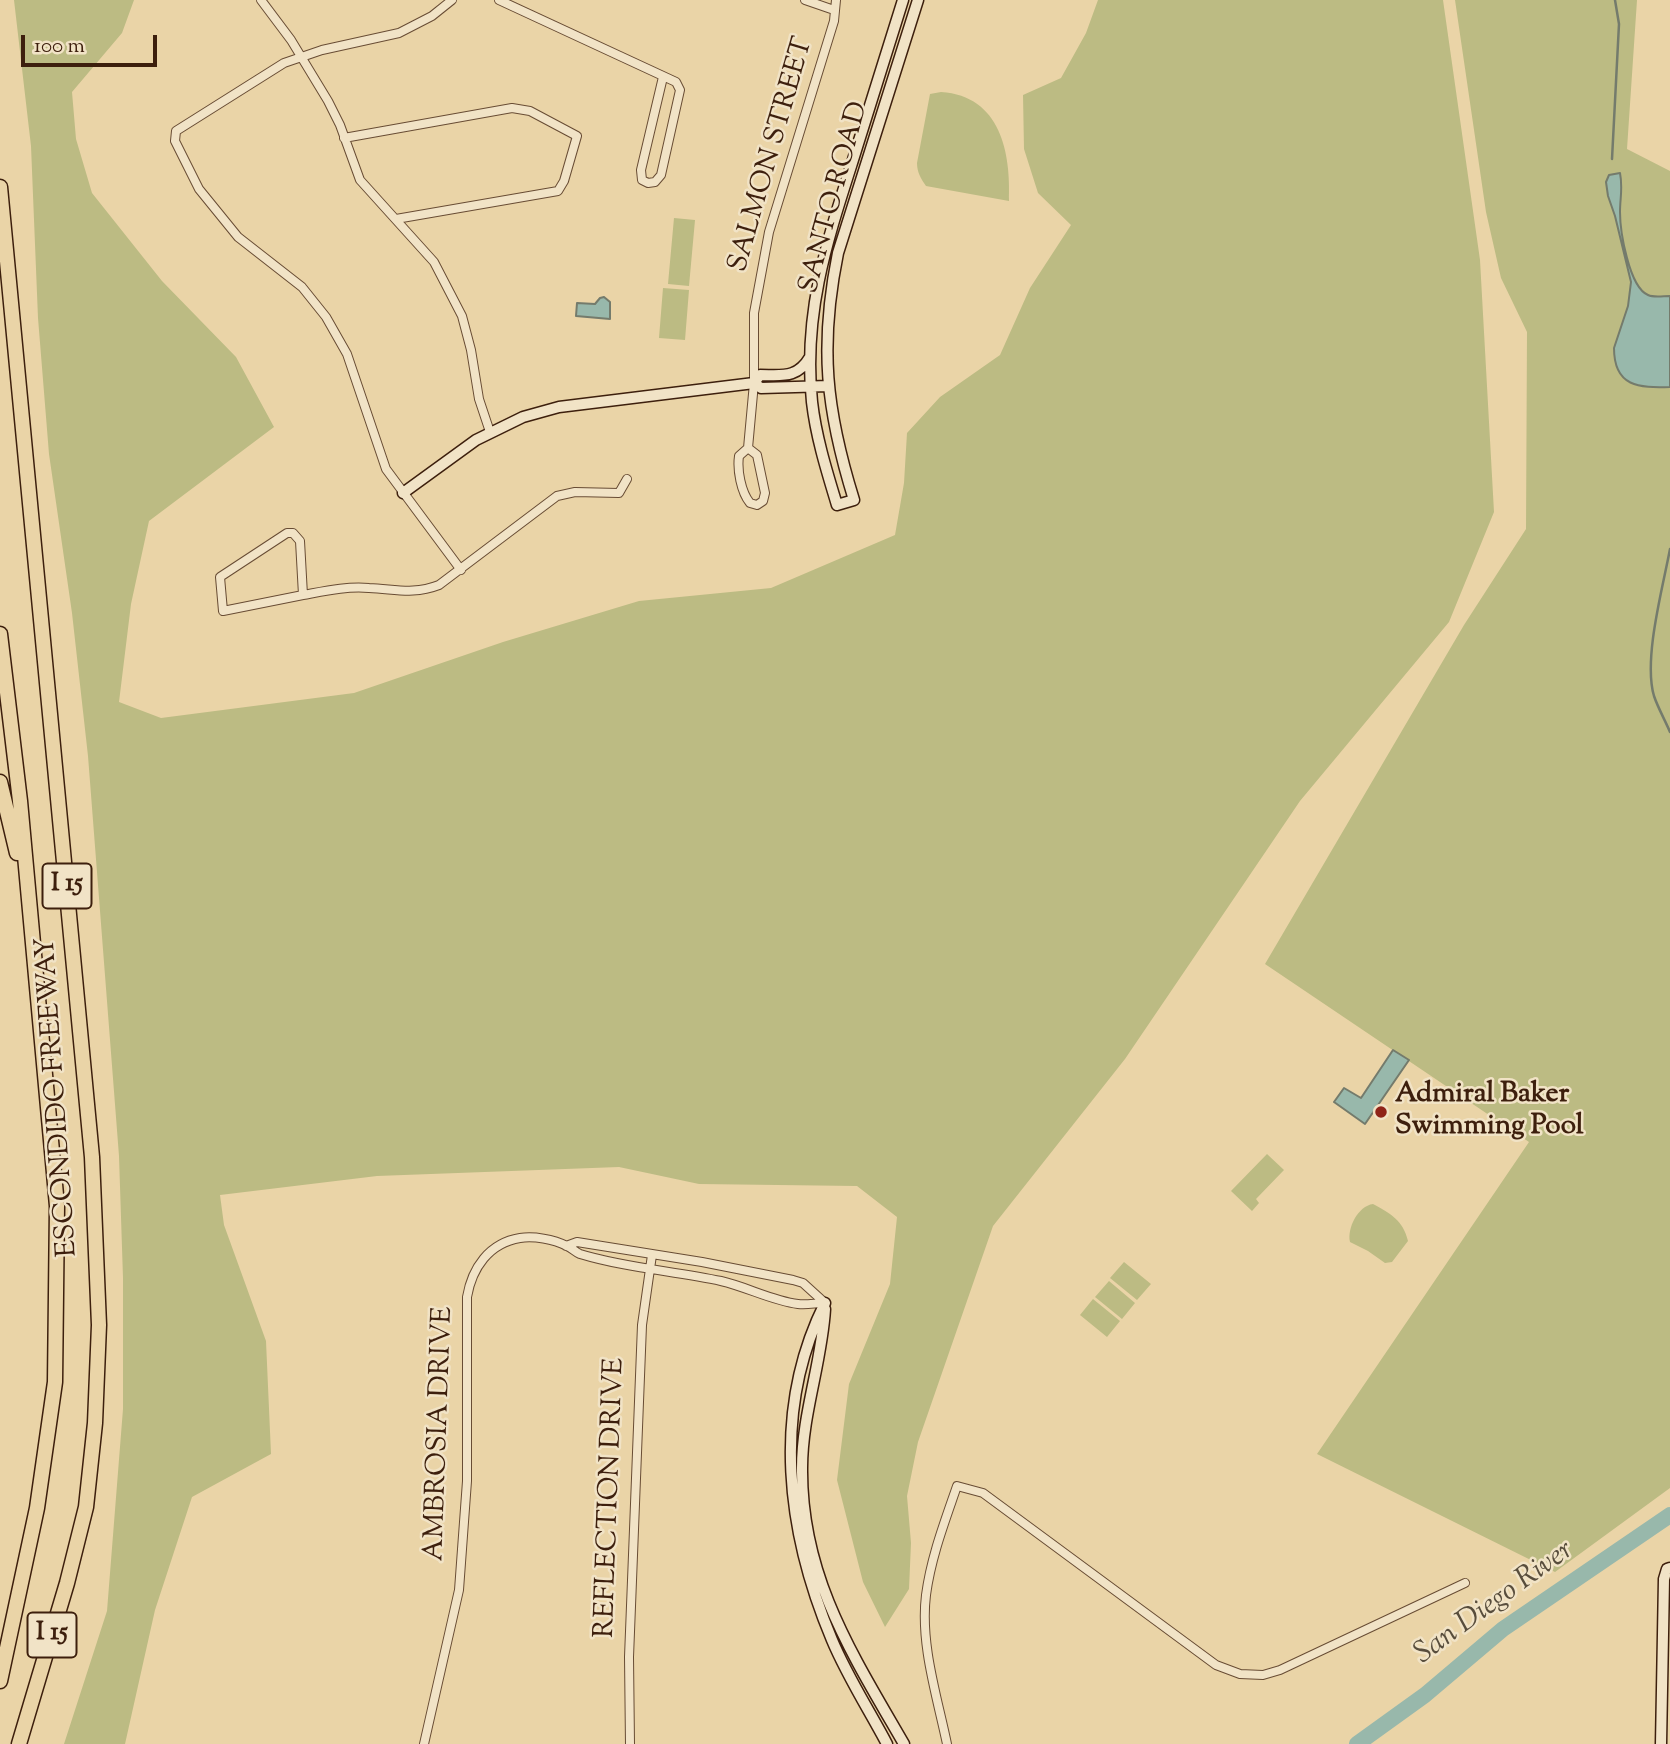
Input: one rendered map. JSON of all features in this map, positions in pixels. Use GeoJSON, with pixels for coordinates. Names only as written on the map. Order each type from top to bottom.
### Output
{"type":"FeatureCollection","features":[{"type":"Feature","properties":{"kind":"highway","name":"ESCONDIDO FREEWAY"},"geometry":{"type":"LineString","coordinates":[[0,187],[92,1157],[99,1325],[95,1423],[86,1507],[67,1583],[20,1743]]}},
{"type":"Feature","properties":{"kind":"highway","name":"ESCONDIDO FREEWAY"},"geometry":{"type":"LineString","coordinates":[[0,634],[29,898],[57,1206],[55,1382],[37,1508],[0,1681]]}},
{"type":"Feature","properties":{"kind":"highway"},"geometry":{"type":"LineString","coordinates":[[0,782],[29,898]]}},
{"type":"Feature","properties":{"kind":"street"},"geometry":{"type":"LineString","coordinates":[[261,0],[328,101],[360,180],[435,262],[455,300],[471,350],[479,399],[490,432]]}},
{"type":"Feature","properties":{"kind":"street"},"geometry":{"type":"LineString","coordinates":[[452,0],[432,16],[399,33],[322,50],[284,63],[176,131],[175,141],[199,189],[238,237],[302,287],[326,317],[347,354],[386,469],[461,570]]}},
{"type":"Feature","properties":{"kind":"street"},"geometry":{"type":"LineString","coordinates":[[499,0],[676,82],[680,90],[661,175],[655,182],[648,183],[642,180],[641,170],[663,77]]}},
{"type":"Feature","properties":{"kind":"street"},"geometry":{"type":"LineString","coordinates":[[805,0],[834,10]]}},
{"type":"Feature","properties":{"kind":"street","name":"SALMON STREET"},"geometry":{"type":"LineString","coordinates":[[748,448],[757,455],[765,493],[763,501],[757,505],[746,498],[738,464],[739,456],[748,448],[754,383],[754,313],[769,232],[834,21],[836,0]]}},
{"type":"Feature","properties":{"kind":"street","name":"SANTO ROAD"},"geometry":{"type":"LineString","coordinates":[[903,0],[824,253],[814,309],[810,356],[812,403],[825,466],[837,506],[854,500],[837,443],[829,386],[826,356],[828,312],[838,253],[918,0]]}},
{"type":"Feature","properties":{"kind":"street"},"geometry":{"type":"LineString","coordinates":[[344,138],[512,108],[530,111],[577,136],[564,181],[558,191],[396,219]]}},
{"type":"Feature","properties":{"kind":"street"},"geometry":{"type":"LineString","coordinates":[[754,383],[760,375],[792,375],[804,367],[810,356]]}},
{"type":"Feature","properties":{"kind":"street"},"geometry":{"type":"LineString","coordinates":[[403,493],[490,432],[523,417],[559,407],[754,383],[761,388],[829,386]]}},
{"type":"Feature","properties":{"kind":"street"},"geometry":{"type":"LineString","coordinates":[[303,595],[300,541],[293,533],[287,533],[220,577],[223,611],[303,595],[333,589],[367,587],[423,592],[461,570],[557,496],[575,492],[619,493],[627,479]]}},
{"type":"Feature","properties":{"kind":"street","name":"AMBROSIA DRIVE"},"geometry":{"type":"LineString","coordinates":[[424,1744],[459,1590],[467,1481],[467,1297],[477,1264],[502,1243],[535,1237],[566,1246],[577,1253],[650,1270],[720,1281],[798,1304],[825,1303]]}},
{"type":"Feature","properties":{"kind":"street","name":"AMBROSIA DRIVE"},"geometry":{"type":"LineString","coordinates":[[566,1246],[578,1242],[793,1280],[803,1283],[825,1303]]}},
{"type":"Feature","properties":{"kind":"street","name":"REFLECTION DRIVE"},"geometry":{"type":"LineString","coordinates":[[630,1744],[629,1657],[641,1337],[652,1255]]}},
{"type":"Feature","properties":{"kind":"street"},"geometry":{"type":"LineString","coordinates":[[825,1303],[812,1328],[793,1413],[790,1464],[794,1517],[808,1578],[833,1643],[887,1744]]}},
{"type":"Feature","properties":{"kind":"street"},"geometry":{"type":"LineString","coordinates":[[825,1303],[824,1333],[811,1392],[802,1467],[807,1523],[819,1580],[844,1639],[904,1744]]}},
{"type":"Feature","properties":{"kind":"street"},"geometry":{"type":"LineString","coordinates":[[947,1744],[926,1643],[926,1598],[930,1569],[957,1486],[983,1493],[1216,1665],[1240,1674],[1263,1675],[1280,1670],[1465,1583]]}},
{"type":"Feature","properties":{"kind":"street"},"geometry":{"type":"LineString","coordinates":[[1661,1744],[1664,1579],[1667,1569],[1670,1568]]}},
{"type":"Feature","properties":{"kind":"shaded area"},"geometry":{"type":"Polygon","coordinates":[[[14,0],[134,0],[122,33],[72,92],[76,139],[92,193],[162,281],[236,357],[274,427],[149,521],[131,604],[119,702],[161,718],[354,693],[503,642],[639,601],[771,588],[895,535],[904,483],[907,433],[940,397],[1000,355],[1030,288],[1071,225],[1038,193],[1024,149],[1023,95],[1061,78],[1086,33],[1098,0],[1443,0],[1480,260],[1494,512],[1449,622],[1300,801],[1125,1059],[993,1226],[918,1442],[907,1496],[911,1543],[909,1589],[885,1627],[863,1582],[837,1480],[849,1384],[890,1284],[897,1217],[857,1186],[699,1184],[619,1167],[377,1176],[220,1195],[224,1225],[266,1341],[271,1454],[192,1497],[155,1610],[125,1744],[64,1744],[107,1611],[123,1409],[123,1278],[119,1156],[88,756],[72,613],[49,454],[38,318],[31,146],[14,0]]]}},
{"type":"Feature","properties":{"kind":"shaded area"},"geometry":{"type":"Polygon","coordinates":[[[1455,0],[1637,0],[1627,149],[1670,171],[1670,1488],[1555,1572],[1317,1454],[1529,1142],[1265,964],[1464,625],[1526,529],[1527,332],[1501,278],[1486,212],[1455,0]]]}},
{"type":"Feature","properties":{"kind":"shaded area"},"geometry":{"type":"Polygon","coordinates":[[[941,92],[961,96],[977,104],[998,130],[1008,164],[1009,201],[926,186],[922,181],[917,163],[930,94],[941,92]]]}},
{"type":"Feature","properties":{"kind":"shaded area"},"geometry":{"type":"Polygon","coordinates":[[[1620,173],[1620,221],[1631,270],[1641,290],[1648,295],[1670,296],[1670,387],[1648,387],[1630,382],[1618,371],[1615,361],[1614,348],[1628,306],[1631,282],[1606,182],[1609,175],[1620,173]]]}},
{"type":"Feature","properties":{"kind":"shaded area"},"geometry":{"type":"Polygon","coordinates":[[[674,218],[695,220],[689,286],[668,284],[674,218]]]}},
{"type":"Feature","properties":{"kind":"shaded area"},"geometry":{"type":"Polygon","coordinates":[[[663,288],[689,290],[685,340],[659,338],[663,288]]]}},
{"type":"Feature","properties":{"kind":"shaded area"},"geometry":{"type":"Polygon","coordinates":[[[604,297],[610,302],[610,319],[576,316],[577,303],[595,304],[604,297]]]}},
{"type":"Feature","properties":{"kind":"shaded area"},"geometry":{"type":"Polygon","coordinates":[[[1393,1050],[1409,1060],[1365,1124],[1334,1102],[1344,1088],[1361,1098],[1393,1050]]]}},
{"type":"Feature","properties":{"kind":"shaded area"},"geometry":{"type":"Polygon","coordinates":[[[1267,1154],[1284,1170],[1256,1199],[1259,1203],[1252,1211],[1231,1191],[1267,1154]]]}},
{"type":"Feature","properties":{"kind":"shaded area"},"geometry":{"type":"Polygon","coordinates":[[[1373,1204],[1395,1218],[1406,1234],[1408,1241],[1392,1262],[1385,1263],[1350,1242],[1350,1230],[1358,1213],[1373,1204]]]}},
{"type":"Feature","properties":{"kind":"shaded area"},"geometry":{"type":"Polygon","coordinates":[[[1124,1262],[1151,1284],[1137,1300],[1110,1278],[1124,1262]]]}},
{"type":"Feature","properties":{"kind":"shaded area"},"geometry":{"type":"Polygon","coordinates":[[[1109,1281],[1135,1303],[1122,1319],[1095,1297],[1109,1281]]]}},
{"type":"Feature","properties":{"kind":"shaded area"},"geometry":{"type":"Polygon","coordinates":[[[1093,1299],[1120,1321],[1107,1337],[1080,1315],[1093,1299]]]}},
{"type":"Feature","properties":{"kind":"waterway"},"geometry":{"type":"LineString","coordinates":[[1612,159],[1619,24],[1615,0]]}},
{"type":"Feature","properties":{"kind":"waterway"},"geometry":{"type":"LineString","coordinates":[[1670,549],[1655,623],[1651,663],[1654,696],[1670,732]]}},
{"type":"Feature","properties":{"kind":"waterway","name":"San Diego River"},"geometry":{"type":"LineString","coordinates":[[1357,1744],[1425,1695],[1503,1629],[1670,1515]]}},
{"type":"Feature","properties":{"kind":"place","name":"Admiral Baker Swimming Pool"},"geometry":{"type":"Point","coordinates":[1381,1112]}}]}
